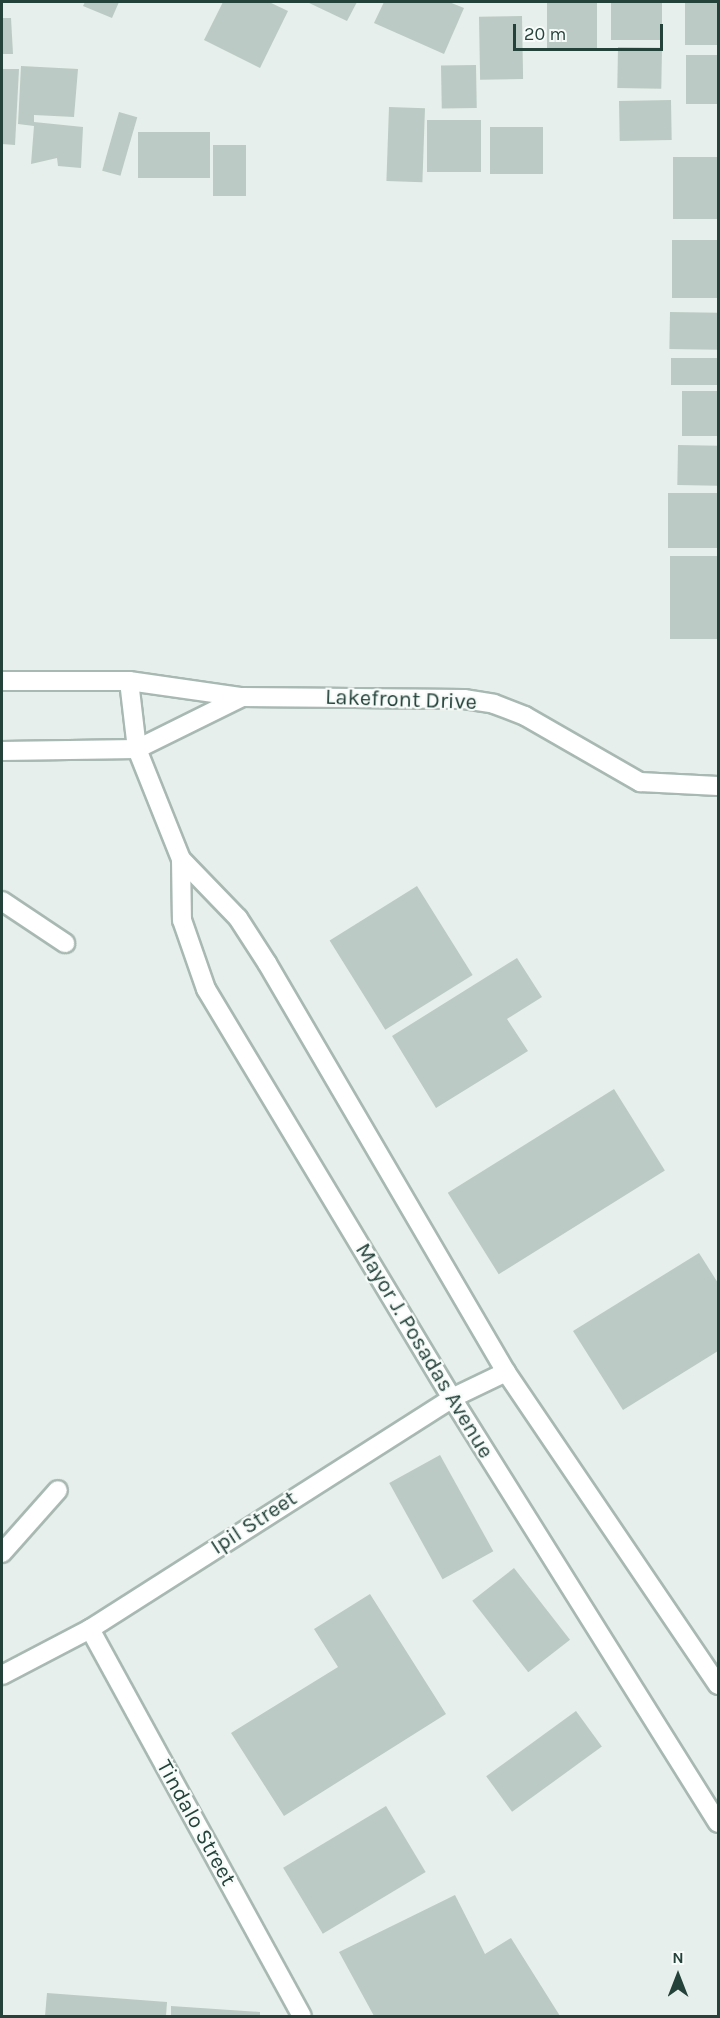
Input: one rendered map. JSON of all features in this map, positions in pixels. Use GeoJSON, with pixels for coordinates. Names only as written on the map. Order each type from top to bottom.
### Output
{"type":"FeatureCollection","features":[{"type":"Feature","properties":{"kind":"street","name":"Lakefront Drive"},"geometry":{"type":"LineString","coordinates":[[2,681],[129,681],[242,697],[464,699],[494,704],[525,716],[640,782],[718,786]]}},
{"type":"Feature","properties":{"kind":"street","name":"Mayor J. Posadas Avenue"},"geometry":{"type":"LineString","coordinates":[[129,681],[137,749],[181,859],[182,920],[206,989],[452,1398],[718,1823]]}},
{"type":"Feature","properties":{"kind":"street","name":"Lakefront Drive"},"geometry":{"type":"LineString","coordinates":[[2,751],[137,749],[242,697]]}},
{"type":"Feature","properties":{"kind":"street","name":"Mayor J. Posadas Avenue"},"geometry":{"type":"LineString","coordinates":[[181,859],[238,918],[267,963],[506,1372],[718,1685]]}},
{"type":"Feature","properties":{"kind":"street"},"geometry":{"type":"LineString","coordinates":[[2,901],[65,943]]}},
{"type":"Feature","properties":{"kind":"street","name":"Ipil Street"},"geometry":{"type":"LineString","coordinates":[[2,1675],[90,1629],[452,1398],[506,1372]]}},
{"type":"Feature","properties":{"kind":"street"},"geometry":{"type":"LineString","coordinates":[[2,1553],[57,1490]]}},
{"type":"Feature","properties":{"kind":"street","name":"Tindalo Street"},"geometry":{"type":"LineString","coordinates":[[90,1629],[302,2016]]}},
{"type":"Feature","properties":{"kind":"building"},"geometry":{"type":"Polygon","coordinates":[[[85,2],[119,2],[112,18],[83,6],[85,2]]]}},
{"type":"Feature","properties":{"kind":"building"},"geometry":{"type":"Polygon","coordinates":[[[223,2],[269,2],[288,11],[260,68],[204,40],[223,2]]]}},
{"type":"Feature","properties":{"kind":"building"},"geometry":{"type":"Polygon","coordinates":[[[307,2],[357,2],[347,21],[307,2]]]}},
{"type":"Feature","properties":{"kind":"building"},"geometry":{"type":"Polygon","coordinates":[[[384,2],[449,2],[464,8],[444,54],[374,23],[384,2]]]}},
{"type":"Feature","properties":{"kind":"building"},"geometry":{"type":"Polygon","coordinates":[[[547,2],[597,2],[597,48],[547,48],[547,2]]]}},
{"type":"Feature","properties":{"kind":"building"},"geometry":{"type":"Polygon","coordinates":[[[611,2],[662,2],[662,40],[611,40],[611,2]]]}},
{"type":"Feature","properties":{"kind":"building"},"geometry":{"type":"Polygon","coordinates":[[[685,2],[718,2],[718,45],[685,45],[685,2]]]}},
{"type":"Feature","properties":{"kind":"building"},"geometry":{"type":"Polygon","coordinates":[[[522,16],[523,79],[480,80],[479,17],[522,16]]]}},
{"type":"Feature","properties":{"kind":"building"},"geometry":{"type":"Polygon","coordinates":[[[2,18],[11,18],[13,54],[2,54],[2,18]]]}},
{"type":"Feature","properties":{"kind":"building"},"geometry":{"type":"Polygon","coordinates":[[[618,47],[662,48],[661,89],[617,88],[618,47]]]}},
{"type":"Feature","properties":{"kind":"building"},"geometry":{"type":"Polygon","coordinates":[[[686,55],[718,55],[718,104],[686,104],[686,55]]]}},
{"type":"Feature","properties":{"kind":"building"},"geometry":{"type":"Polygon","coordinates":[[[476,65],[477,108],[442,109],[441,66],[476,65]]]}},
{"type":"Feature","properties":{"kind":"building"},"geometry":{"type":"Polygon","coordinates":[[[21,66],[78,69],[74,117],[34,115],[34,122],[83,127],[81,168],[58,166],[57,158],[31,164],[34,126],[18,124],[21,66]]]}},
{"type":"Feature","properties":{"kind":"building"},"geometry":{"type":"Polygon","coordinates":[[[2,69],[19,69],[15,145],[2,144],[2,69]]]}},
{"type":"Feature","properties":{"kind":"building"},"geometry":{"type":"Polygon","coordinates":[[[671,100],[672,140],[620,141],[619,101],[671,100]]]}},
{"type":"Feature","properties":{"kind":"building"},"geometry":{"type":"Polygon","coordinates":[[[389,107],[425,108],[422,182],[386,181],[389,107]]]}},
{"type":"Feature","properties":{"kind":"building"},"geometry":{"type":"Polygon","coordinates":[[[119,112],[137,117],[120,176],[102,171],[119,112]]]}},
{"type":"Feature","properties":{"kind":"building"},"geometry":{"type":"Polygon","coordinates":[[[427,120],[481,120],[481,172],[427,172],[427,120]]]}},
{"type":"Feature","properties":{"kind":"building"},"geometry":{"type":"Polygon","coordinates":[[[490,127],[543,127],[543,174],[490,174],[490,127]]]}},
{"type":"Feature","properties":{"kind":"building"},"geometry":{"type":"Polygon","coordinates":[[[138,132],[210,132],[210,178],[138,178],[138,132]]]}},
{"type":"Feature","properties":{"kind":"building"},"geometry":{"type":"Polygon","coordinates":[[[213,145],[246,145],[246,196],[213,196],[213,145]]]}},
{"type":"Feature","properties":{"kind":"building"},"geometry":{"type":"Polygon","coordinates":[[[673,157],[718,157],[718,219],[673,219],[673,157]]]}},
{"type":"Feature","properties":{"kind":"building"},"geometry":{"type":"Polygon","coordinates":[[[672,240],[718,240],[718,298],[672,298],[672,240]]]}},
{"type":"Feature","properties":{"kind":"building"},"geometry":{"type":"Polygon","coordinates":[[[670,312],[718,313],[717,350],[669,349],[670,312]]]}},
{"type":"Feature","properties":{"kind":"building"},"geometry":{"type":"Polygon","coordinates":[[[671,358],[718,358],[718,385],[671,385],[671,358]]]}},
{"type":"Feature","properties":{"kind":"building"},"geometry":{"type":"Polygon","coordinates":[[[682,391],[718,391],[718,436],[682,436],[682,391]]]}},
{"type":"Feature","properties":{"kind":"building"},"geometry":{"type":"Polygon","coordinates":[[[678,445],[718,446],[717,486],[677,485],[678,445]]]}},
{"type":"Feature","properties":{"kind":"building"},"geometry":{"type":"Polygon","coordinates":[[[668,493],[718,493],[718,548],[668,548],[668,493]]]}},
{"type":"Feature","properties":{"kind":"building"},"geometry":{"type":"Polygon","coordinates":[[[670,556],[718,556],[718,639],[670,639],[670,556]]]}},
{"type":"Feature","properties":{"kind":"building"},"geometry":{"type":"Polygon","coordinates":[[[417,886],[473,975],[385,1030],[330,941],[417,886]]]}},
{"type":"Feature","properties":{"kind":"building"},"geometry":{"type":"Polygon","coordinates":[[[517,958],[542,997],[507,1019],[528,1051],[436,1108],[392,1036],[517,958]]]}},
{"type":"Feature","properties":{"kind":"building"},"geometry":{"type":"Polygon","coordinates":[[[614,1089],[665,1170],[499,1274],[448,1193],[614,1089]]]}},
{"type":"Feature","properties":{"kind":"building"},"geometry":{"type":"Polygon","coordinates":[[[699,1253],[718,1283],[718,1351],[623,1410],[573,1331],[699,1253]]]}},
{"type":"Feature","properties":{"kind":"building"},"geometry":{"type":"Polygon","coordinates":[[[440,1455],[493,1551],[443,1579],[389,1483],[440,1455]]]}},
{"type":"Feature","properties":{"kind":"building"},"geometry":{"type":"Polygon","coordinates":[[[514,1568],[570,1640],[528,1672],[472,1601],[514,1568]]]}},
{"type":"Feature","properties":{"kind":"building"},"geometry":{"type":"Polygon","coordinates":[[[370,1594],[446,1714],[284,1816],[231,1733],[338,1667],[314,1629],[370,1594]]]}},
{"type":"Feature","properties":{"kind":"building"},"geometry":{"type":"Polygon","coordinates":[[[576,1711],[602,1747],[512,1812],[486,1776],[576,1711]]]}},
{"type":"Feature","properties":{"kind":"building"},"geometry":{"type":"Polygon","coordinates":[[[386,1806],[426,1872],[323,1934],[283,1868],[386,1806]]]}},
{"type":"Feature","properties":{"kind":"building"},"geometry":{"type":"Polygon","coordinates":[[[455,1895],[485,1954],[511,1938],[560,2016],[374,2016],[339,1952],[455,1895]]]}},
{"type":"Feature","properties":{"kind":"building"},"geometry":{"type":"Polygon","coordinates":[[[47,1993],[167,2002],[166,2016],[45,2016],[47,1993]]]}},
{"type":"Feature","properties":{"kind":"building"},"geometry":{"type":"Polygon","coordinates":[[[171,2006],[260,2012],[260,2016],[171,2016],[171,2006]]]}}]}
